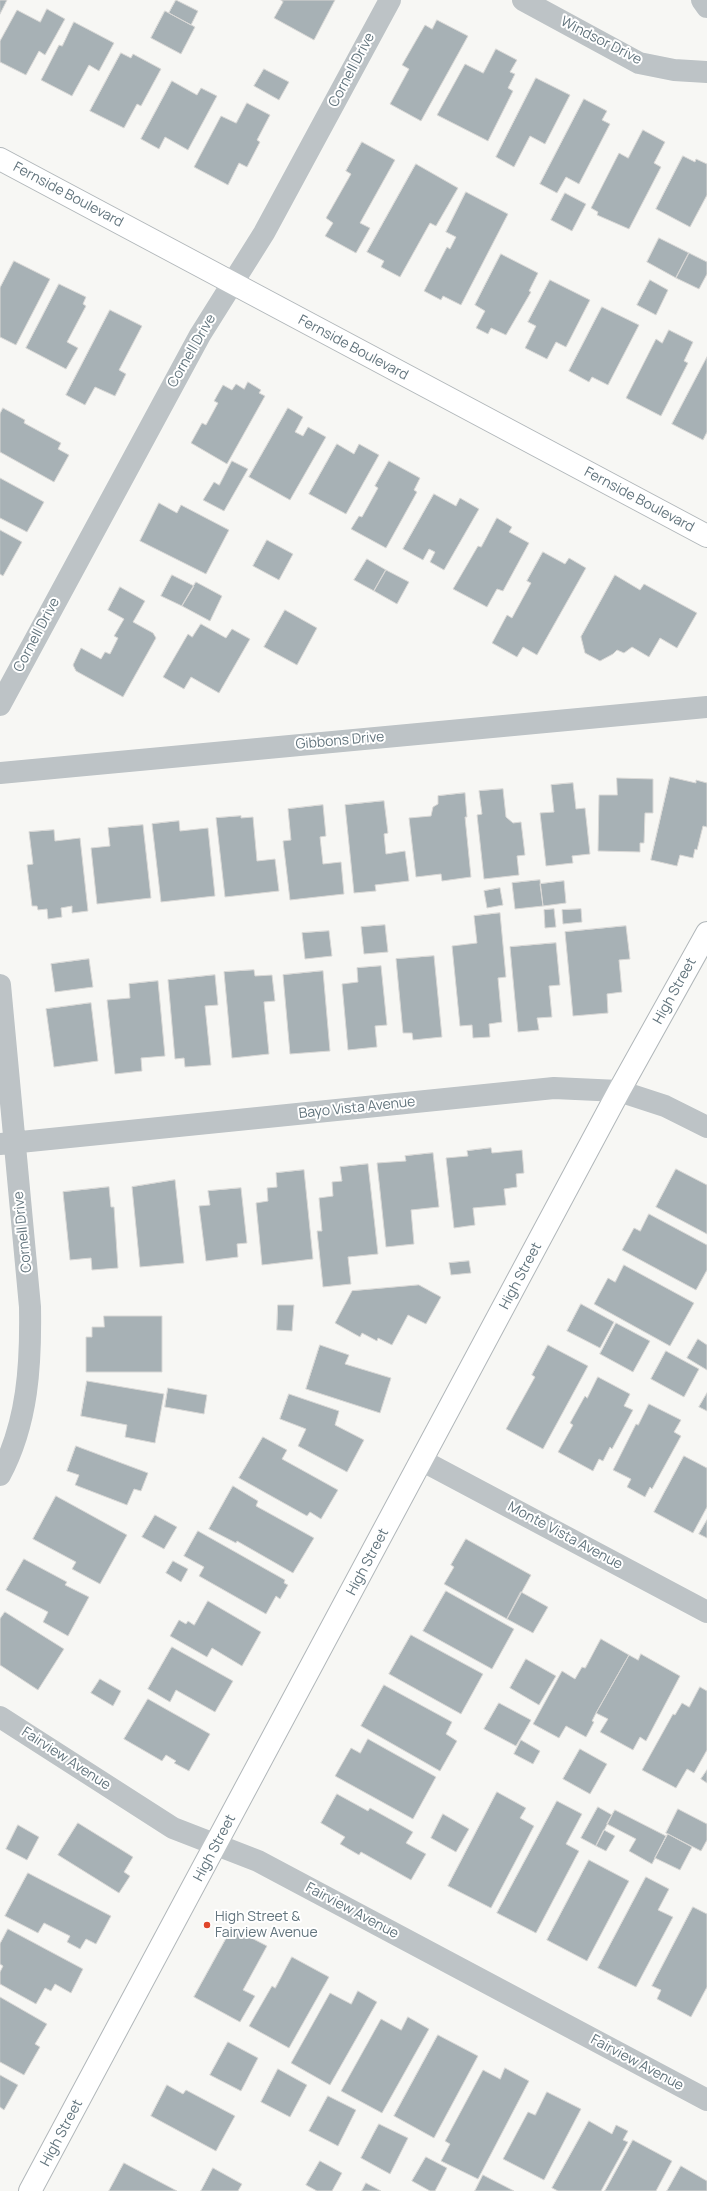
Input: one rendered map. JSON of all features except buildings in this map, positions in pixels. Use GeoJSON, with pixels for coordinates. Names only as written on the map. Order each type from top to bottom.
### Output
{"type":"FeatureCollection","features":[{"type":"Feature","properties":{"kind":"main road","name":"Fernside Boulevard"},"geometry":{"type":"LineString","coordinates":[[0,159],[707,536]]}},
{"type":"Feature","properties":{"kind":"main road","name":"High Street"},"geometry":{"type":"LineString","coordinates":[[30,2191],[217,1845],[619,1092],[707,934]]}},
{"type":"Feature","properties":{"kind":"street","name":"Cornell Drive"},"geometry":{"type":"LineString","coordinates":[[0,705],[196,342],[264,233],[390,0]]}},
{"type":"Feature","properties":{"kind":"street","name":"Windsor Drive"},"geometry":{"type":"LineString","coordinates":[[523,0],[639,63],[674,70],[707,72]]}},
{"type":"Feature","properties":{"kind":"street"},"geometry":{"type":"LineString","coordinates":[[702,0],[707,7]]}},
{"type":"Feature","properties":{"kind":"street","name":"Gibbons Drive"},"geometry":{"type":"LineString","coordinates":[[0,773],[707,707]]}},
{"type":"Feature","properties":{"kind":"street","name":"Gibbons Drive"},"geometry":{"type":"LineString","coordinates":[[681,710],[707,720]]}},
{"type":"Feature","properties":{"kind":"street","name":"Cornell Drive"},"geometry":{"type":"LineString","coordinates":[[0,985],[7,1143],[30,1307],[31,1361],[23,1410],[6,1464],[0,1475]]}},
{"type":"Feature","properties":{"kind":"street","name":"Bayo Vista Avenue"},"geometry":{"type":"LineString","coordinates":[[7,1143],[554,1088],[619,1092],[665,1106],[707,1127]]}},
{"type":"Feature","properties":{"kind":"street","name":"Monte Vista Avenue"},"geometry":{"type":"LineString","coordinates":[[423,1460],[707,1612]]}},
{"type":"Feature","properties":{"kind":"street","name":"Fairview Avenue"},"geometry":{"type":"LineString","coordinates":[[0,1716],[173,1828],[258,1861],[707,2100]]}},
{"type":"Feature","properties":{"kind":"place","name":"High Street & Fairview Avenue"},"geometry":{"type":"Point","coordinates":[207,1925]}}]}
